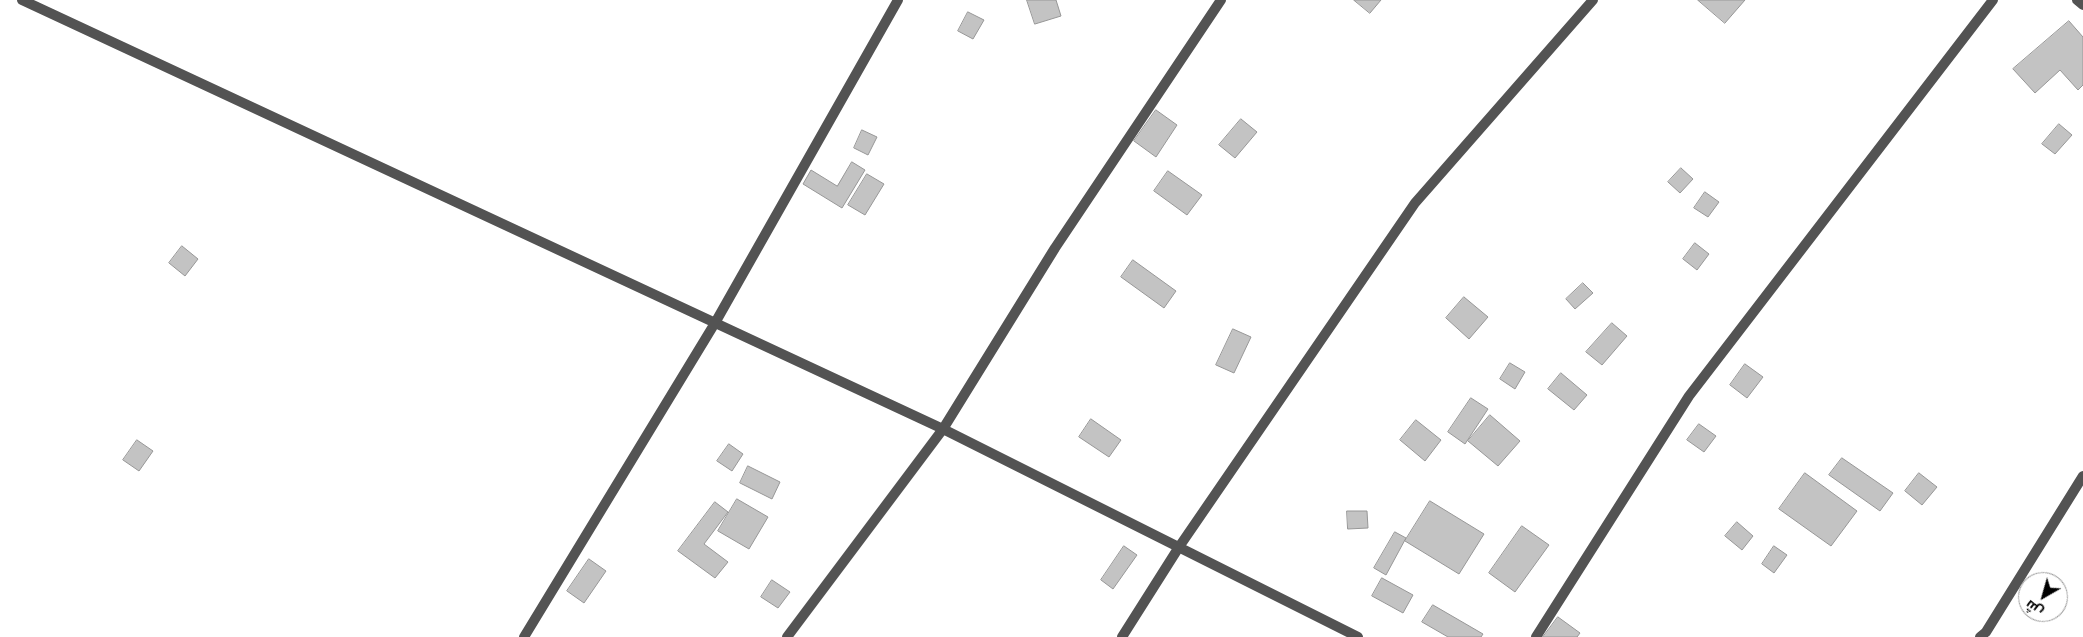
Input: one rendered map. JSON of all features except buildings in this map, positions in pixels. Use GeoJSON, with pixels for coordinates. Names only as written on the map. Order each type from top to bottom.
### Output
{"type":"FeatureCollection","features":[{"type":"Feature","properties":{"kind":"street"},"geometry":{"type":"LineString","coordinates":[[22,0],[943,429],[1358,637]]}},
{"type":"Feature","properties":{"kind":"street"},"geometry":{"type":"LineString","coordinates":[[524,637],[715,323],[898,0]]}},
{"type":"Feature","properties":{"kind":"street"},"geometry":{"type":"LineString","coordinates":[[787,637],[943,429],[1054,248],[1221,0]]}},
{"type":"Feature","properties":{"kind":"street"},"geometry":{"type":"LineString","coordinates":[[1122,637],[1179,548],[1415,203],[1593,0]]}},
{"type":"Feature","properties":{"kind":"street"},"geometry":{"type":"LineString","coordinates":[[1536,637],[1688,396],[1993,0]]}},
{"type":"Feature","properties":{"kind":"street"},"geometry":{"type":"LineString","coordinates":[[2077,0],[2083,5]]}},
{"type":"Feature","properties":{"kind":"street"},"geometry":{"type":"LineString","coordinates":[[1987,635],[2083,476]]}}]}
